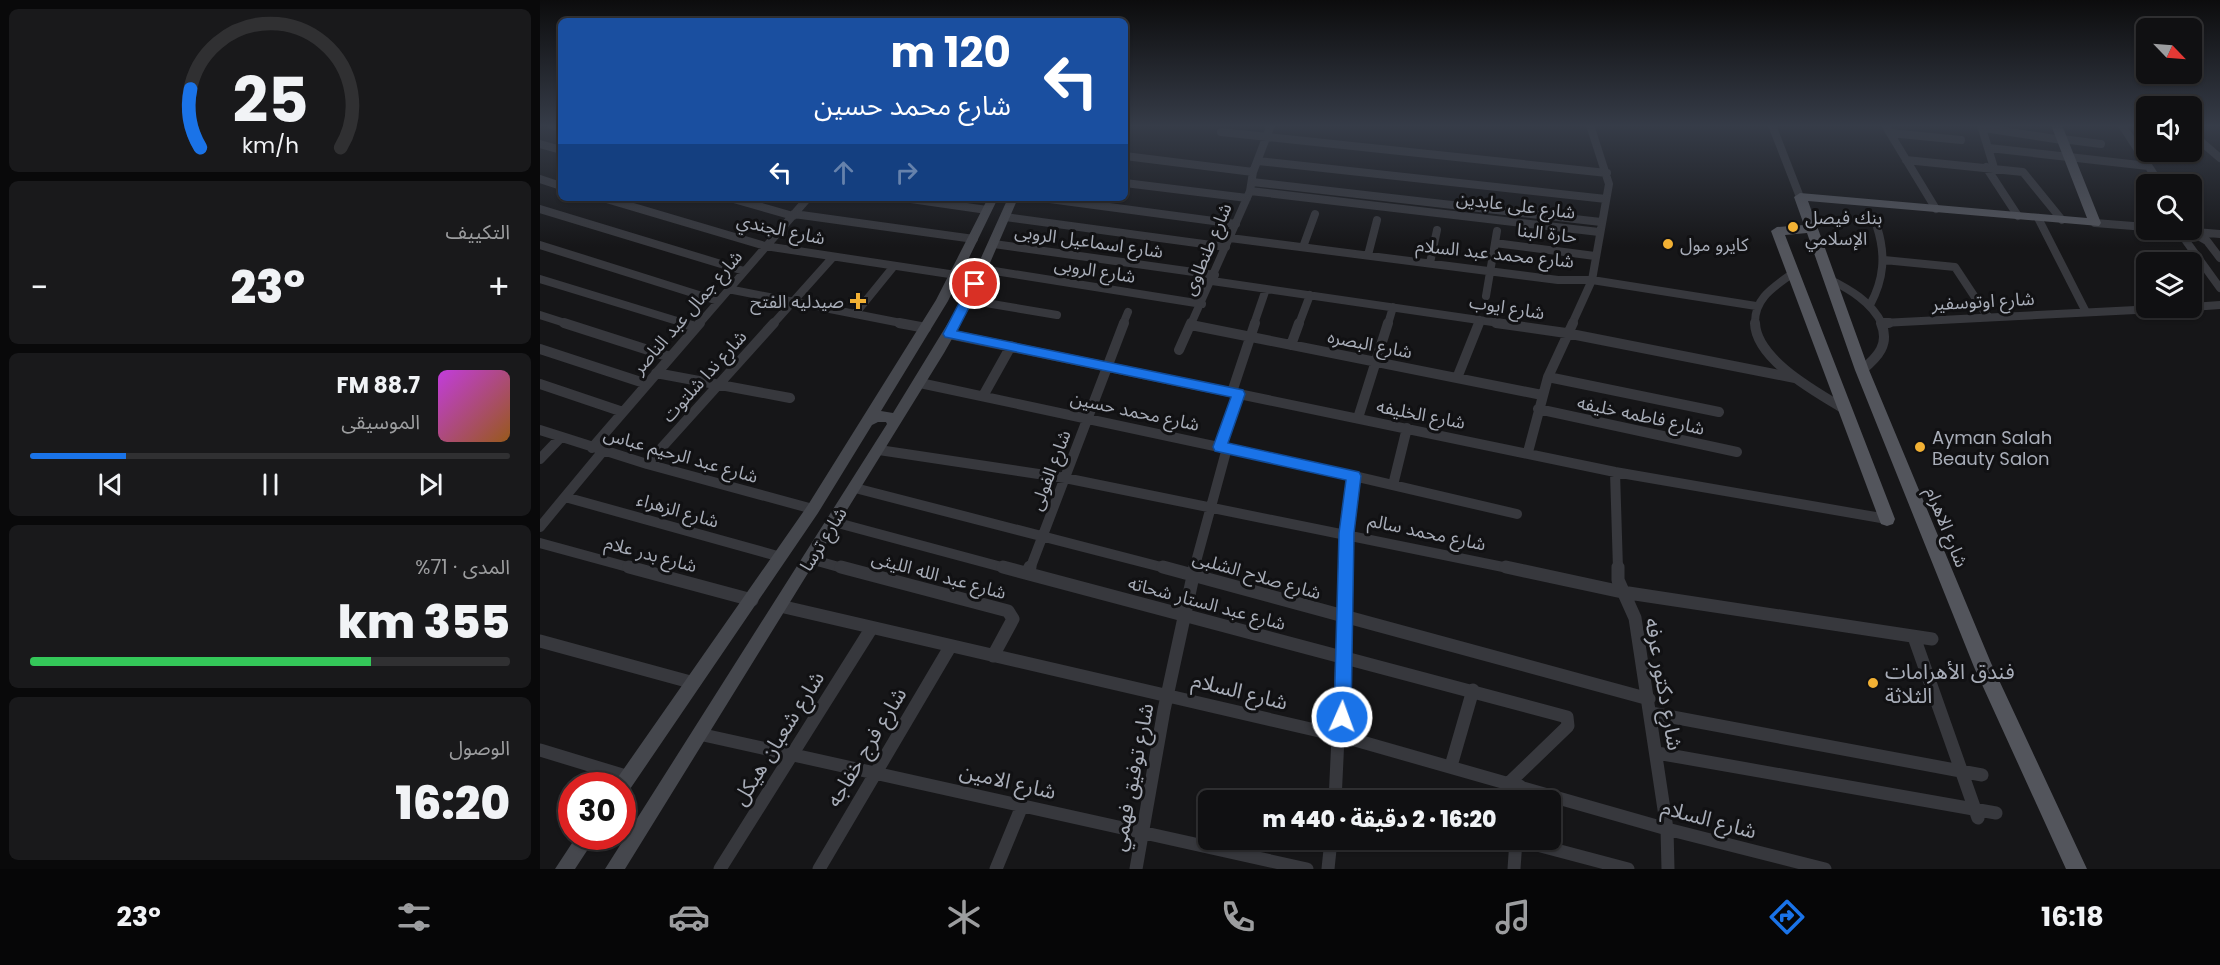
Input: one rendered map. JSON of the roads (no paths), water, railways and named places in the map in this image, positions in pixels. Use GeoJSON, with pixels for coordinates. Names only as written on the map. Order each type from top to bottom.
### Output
{"type":"FeatureCollection","features":[{"type":"Feature","properties":{"kind":"main road"},"geometry":{"type":"LineString","coordinates":[[1800,197],[2095,223],[2072,166]]}},
{"type":"Feature","properties":{"kind":"main road","name":"شارع الاهرام"},"geometry":{"type":"LineString","coordinates":[[1800,197],[1862,370],[1983,667],[2077,869]]}},
{"type":"Feature","properties":{"kind":"main road","name":"شارع ترسا"},"geometry":{"type":"LineString","coordinates":[[614,869],[940,350],[968,300],[1012,201]]}},
{"type":"Feature","properties":{"kind":"main road","name":"شارع ترسا"},"geometry":{"type":"LineString","coordinates":[[633,772],[781,557],[912,351],[956,275],[990,204]]}},
{"type":"Feature","properties":{"kind":"main road"},"geometry":{"type":"LineString","coordinates":[[1811,229],[1777,231],[1887,519]]}},
{"type":"Feature","properties":{"kind":"main road"},"geometry":{"type":"LineString","coordinates":[[912,351],[917,358],[925,359],[940,350]]}},
{"type":"Feature","properties":{"kind":"main road"},"geometry":{"type":"LineString","coordinates":[[864,424],[881,415],[891,418],[894,425]]}},
{"type":"Feature","properties":{"kind":"main road"},"geometry":{"type":"LineString","coordinates":[[564,869],[576,861]]}},
{"type":"Feature","properties":{"kind":"street"},"geometry":{"type":"LineString","coordinates":[[1202,166],[1254,172]]}},
{"type":"Feature","properties":{"kind":"street","name":"شارع طنطاوى"},"geometry":{"type":"LineString","coordinates":[[1179,350],[1202,304],[1236,224],[1256,166]]}},
{"type":"Feature","properties":{"kind":"street"},"geometry":{"type":"LineString","coordinates":[[1300,166],[1606,199]]}},
{"type":"Feature","properties":{"kind":"street"},"geometry":{"type":"LineString","coordinates":[[1537,166],[1607,173]]}},
{"type":"Feature","properties":{"kind":"street"},"geometry":{"type":"LineString","coordinates":[[1528,452],[1548,377],[1592,280],[1606,199],[1607,173],[1604,166]]}},
{"type":"Feature","properties":{"kind":"street","name":"شارع الاهرام"},"geometry":{"type":"LineString","coordinates":[[1788,166],[1800,197]]}},
{"type":"Feature","properties":{"kind":"street"},"geometry":{"type":"LineString","coordinates":[[1909,166],[1936,209]]}},
{"type":"Feature","properties":{"kind":"street"},"geometry":{"type":"LineString","coordinates":[[1973,166],[2017,170],[2028,175],[2062,220]]}},
{"type":"Feature","properties":{"kind":"street"},"geometry":{"type":"LineString","coordinates":[[2144,166],[2148,166],[2153,174]]}},
{"type":"Feature","properties":{"kind":"street"},"geometry":{"type":"LineString","coordinates":[[1990,167],[2018,216]]}},
{"type":"Feature","properties":{"kind":"street"},"geometry":{"type":"LineString","coordinates":[[540,179],[558,185]]}},
{"type":"Feature","properties":{"kind":"street","name":"شارع على عابدين"},"geometry":{"type":"LineString","coordinates":[[1128,183],[1249,191],[1600,227]]}},
{"type":"Feature","properties":{"kind":"street","name":"شارع الجندي"},"geometry":{"type":"LineString","coordinates":[[613,201],[765,246],[956,275]]}},
{"type":"Feature","properties":{"kind":"street"},"geometry":{"type":"LineString","coordinates":[[741,201],[793,215],[974,239]]}},
{"type":"Feature","properties":{"kind":"street","name":"شارع جمال عبد الناصر"},"geometry":{"type":"LineString","coordinates":[[540,527],[565,496],[623,412],[805,201]]}},
{"type":"Feature","properties":{"kind":"street"},"geometry":{"type":"LineString","coordinates":[[947,201],[990,204]]}},
{"type":"Feature","properties":{"kind":"street"},"geometry":{"type":"LineString","coordinates":[[1064,201],[1236,224]]}},
{"type":"Feature","properties":{"kind":"street"},"geometry":{"type":"LineString","coordinates":[[540,209],[744,271]]}},
{"type":"Feature","properties":{"kind":"street"},"geometry":{"type":"LineString","coordinates":[[1303,247],[1314,214]]}},
{"type":"Feature","properties":{"kind":"street","name":"شارع محمد عبد السلام"},"geometry":{"type":"LineString","coordinates":[[1005,217],[1228,242],[1303,247],[1558,280],[1592,280],[1756,306]]}},
{"type":"Feature","properties":{"kind":"street"},"geometry":{"type":"LineString","coordinates":[[2038,218],[2086,312]]}},
{"type":"Feature","properties":{"kind":"street"},"geometry":{"type":"LineString","coordinates":[[1368,255],[1377,220]]}},
{"type":"Feature","properties":{"kind":"street"},"geometry":{"type":"LineString","coordinates":[[2095,223],[2136,226]]}},
{"type":"Feature","properties":{"kind":"street"},"geometry":{"type":"LineString","coordinates":[[1870,305],[1882,279],[1884,260],[1877,227]]}},
{"type":"Feature","properties":{"kind":"street"},"geometry":{"type":"LineString","coordinates":[[1430,263],[1437,230]]}},
{"type":"Feature","properties":{"kind":"street"},"geometry":{"type":"LineString","coordinates":[[1486,296],[1497,231]]}},
{"type":"Feature","properties":{"kind":"street"},"geometry":{"type":"LineString","coordinates":[[2202,232],[2220,234]]}},
{"type":"Feature","properties":{"kind":"street"},"geometry":{"type":"LineString","coordinates":[[2202,238],[2207,240],[2220,258]]}},
{"type":"Feature","properties":{"kind":"street"},"geometry":{"type":"LineString","coordinates":[[2186,240],[2220,288]]}},
{"type":"Feature","properties":{"kind":"street","name":"حارة البنا"},"geometry":{"type":"LineString","coordinates":[[1495,243],[1595,256]]}},
{"type":"Feature","properties":{"kind":"street","name":"شارع اسماعيل الروبى"},"geometry":{"type":"LineString","coordinates":[[994,244],[1213,278]]}},
{"type":"Feature","properties":{"kind":"street"},"geometry":{"type":"LineString","coordinates":[[540,245],[718,301]]}},
{"type":"Feature","properties":{"kind":"street","name":"شارع ندا شلتوت"},"geometry":{"type":"LineString","coordinates":[[647,464],[833,256]]}},
{"type":"Feature","properties":{"kind":"street"},"geometry":{"type":"LineString","coordinates":[[1884,260],[1945,264],[1955,267],[1988,317]]}},
{"type":"Feature","properties":{"kind":"street"},"geometry":{"type":"LineString","coordinates":[[855,314],[894,266]]}},
{"type":"Feature","properties":{"kind":"street","name":"شارع الروبى"},"geometry":{"type":"LineString","coordinates":[[982,268],[1202,304]]}},
{"type":"Feature","properties":{"kind":"street"},"geometry":{"type":"LineString","coordinates":[[1793,273],[1768,289],[1756,306],[1754,316],[1759,340],[1777,364],[1845,410]]}},
{"type":"Feature","properties":{"kind":"street","name":"شارع ايوب"},"geometry":{"type":"LineString","coordinates":[[1213,278],[1266,289],[1566,333],[1795,378]]}},
{"type":"Feature","properties":{"kind":"street"},"geometry":{"type":"LineString","coordinates":[[540,279],[696,327]]}},
{"type":"Feature","properties":{"kind":"street"},"geometry":{"type":"LineString","coordinates":[[1829,279],[1852,290],[1870,305],[1882,323],[1884,345],[1880,355],[1862,370]]}},
{"type":"Feature","properties":{"kind":"street"},"geometry":{"type":"LineString","coordinates":[[729,289],[926,328]]}},
{"type":"Feature","properties":{"kind":"street","name":"شارع توفيق فهمي"},"geometry":{"type":"LineString","coordinates":[[1136,869],[1169,694],[1209,507],[1248,336],[1266,289]]}},
{"type":"Feature","properties":{"kind":"street"},"geometry":{"type":"LineString","coordinates":[[1291,345],[1310,295]]}},
{"type":"Feature","properties":{"kind":"street"},"geometry":{"type":"LineString","coordinates":[[968,300],[1057,315]]}},
{"type":"Feature","properties":{"kind":"street"},"geometry":{"type":"LineString","coordinates":[[2202,306],[2220,305]]}},
{"type":"Feature","properties":{"kind":"street"},"geometry":{"type":"LineString","coordinates":[[1359,418],[1393,307]]}},
{"type":"Feature","properties":{"kind":"street","name":"شارع اوتوسفير"},"geometry":{"type":"LineString","coordinates":[[1882,323],[2136,310]]}},
{"type":"Feature","properties":{"kind":"street","name":"شارع الفولى"},"geometry":{"type":"LineString","coordinates":[[1028,573],[1128,312]]}},
{"type":"Feature","properties":{"kind":"street"},"geometry":{"type":"LineString","coordinates":[[540,315],[670,357]]}},
{"type":"Feature","properties":{"kind":"street"},"geometry":{"type":"LineString","coordinates":[[1457,378],[1480,320]]}},
{"type":"Feature","properties":{"kind":"street","name":"شارع البصره"},"geometry":{"type":"LineString","coordinates":[[1191,326],[1542,395]]}},
{"type":"Feature","properties":{"kind":"street","name":"شارع الخليفه"},"geometry":{"type":"LineString","coordinates":[[949,334],[1528,452],[1615,472],[1887,519]]}},
{"type":"Feature","properties":{"kind":"street"},"geometry":{"type":"LineString","coordinates":[[983,396],[1011,346]]}},
{"type":"Feature","properties":{"kind":"street"},"geometry":{"type":"LineString","coordinates":[[540,349],[647,384]]}},
{"type":"Feature","properties":{"kind":"street"},"geometry":{"type":"LineString","coordinates":[[656,373],[790,398]]}},
{"type":"Feature","properties":{"kind":"street"},"geometry":{"type":"LineString","coordinates":[[1548,377],[1719,412]]}},
{"type":"Feature","properties":{"kind":"street","name":"شارع محمد حسين"},"geometry":{"type":"LineString","coordinates":[[920,383],[1354,476],[1517,514]]}},
{"type":"Feature","properties":{"kind":"street"},"geometry":{"type":"LineString","coordinates":[[540,384],[623,412]]}},
{"type":"Feature","properties":{"kind":"street","name":"شارع فاطمه خليفه"},"geometry":{"type":"LineString","coordinates":[[1539,409],[1737,452]]}},
{"type":"Feature","properties":{"kind":"street"},"geometry":{"type":"LineString","coordinates":[[1393,485],[1407,428]]}},
{"type":"Feature","properties":{"kind":"street","name":"شارع عبد الرحيم عباس"},"geometry":{"type":"LineString","coordinates":[[540,430],[647,464],[813,508]]}},
{"type":"Feature","properties":{"kind":"street"},"geometry":{"type":"LineString","coordinates":[[540,459],[561,437]]}},
{"type":"Feature","properties":{"kind":"street","name":"شارع محمد سالم"},"geometry":{"type":"LineString","coordinates":[[879,450],[1065,478],[1347,533],[1622,592],[1932,639]]}},
{"type":"Feature","properties":{"kind":"street","name":"شارع دكتور عرفه"},"geometry":{"type":"LineString","coordinates":[[1615,472],[1618,580],[1635,618],[1667,829],[1668,869]]}},
{"type":"Feature","properties":{"kind":"street"},"geometry":{"type":"LineString","coordinates":[[1336,790],[1341,736],[1347,533],[1354,476]]}},
{"type":"Feature","properties":{"kind":"street","name":"شارع صلاح الشلبى"},"geometry":{"type":"LineString","coordinates":[[855,488],[1194,575],[1650,706],[1963,773],[1982,775]]}},
{"type":"Feature","properties":{"kind":"street","name":"شارع الزهراء"},"geometry":{"type":"LineString","coordinates":[[565,496],[781,557]]}},
{"type":"Feature","properties":{"kind":"street","name":"شارع عبد الستار شحاته"},"geometry":{"type":"LineString","coordinates":[[834,522],[1344,659],[1563,714],[1569,721],[1568,726],[1515,784]]}},
{"type":"Feature","properties":{"kind":"street","name":"شارع بدر علام"},"geometry":{"type":"LineString","coordinates":[[540,543],[752,600]]}},
{"type":"Feature","properties":{"kind":"street","name":"شارع عبد الله الليثى"},"geometry":{"type":"LineString","coordinates":[[810,559],[1008,611],[1013,619],[993,656]]}},
{"type":"Feature","properties":{"kind":"street","name":"شارع السلام"},"geometry":{"type":"LineString","coordinates":[[780,606],[950,647],[1169,694],[1341,736],[1667,829],[1825,869]]}},
{"type":"Feature","properties":{"kind":"street","name":"شارع شعبان هيكل"},"geometry":{"type":"LineString","coordinates":[[720,869],[871,629]]}},
{"type":"Feature","properties":{"kind":"street"},"geometry":{"type":"LineString","coordinates":[[1914,637],[1977,814]]}},
{"type":"Feature","properties":{"kind":"street"},"geometry":{"type":"LineString","coordinates":[[540,641],[694,683]]}},
{"type":"Feature","properties":{"kind":"street","name":"شارع فرج خفاجه"},"geometry":{"type":"LineString","coordinates":[[819,869],[950,647]]}},
{"type":"Feature","properties":{"kind":"street"},"geometry":{"type":"LineString","coordinates":[[1451,766],[1473,690]]}},
{"type":"Feature","properties":{"kind":"street","name":"شارع الامين"},"geometry":{"type":"LineString","coordinates":[[699,734],[1307,869]]}},
{"type":"Feature","properties":{"kind":"street"},"geometry":{"type":"LineString","coordinates":[[540,750],[599,772]]}},
{"type":"Feature","properties":{"kind":"street"},"geometry":{"type":"LineString","coordinates":[[1657,753],[1977,814],[1996,813]]}},
{"type":"Feature","properties":{"kind":"street"},"geometry":{"type":"LineString","coordinates":[[1515,784],[1516,790]]}},
{"type":"Feature","properties":{"kind":"street"},"geometry":{"type":"LineString","coordinates":[[996,869],[1022,806]]}},
{"type":"Feature","properties":{"kind":"street"},"geometry":{"type":"LineString","coordinates":[[1328,869],[1329,850]]}},
{"type":"Feature","properties":{"kind":"street"},"geometry":{"type":"LineString","coordinates":[[1514,869],[1516,850]]}},
{"type":"Feature","properties":{"kind":"street"},"geometry":{"type":"LineString","coordinates":[[1555,850],[1628,869]]}},
{"type":"Feature","properties":{"kind":"place","name":"بنك فيصل الإسلامي"},"geometry":{"type":"Point","coordinates":[1793,227]}},
{"type":"Feature","properties":{"kind":"place","name":"كايرو مول"},"geometry":{"type":"Point","coordinates":[1668,244]}},
{"type":"Feature","properties":{"kind":"place","name":"صيدليه الفتح"},"geometry":{"type":"Point","coordinates":[858,301]}},
{"type":"Feature","properties":{"kind":"place","name":"Ayman Salah Beauty Salon"},"geometry":{"type":"Point","coordinates":[1920,447]}},
{"type":"Feature","properties":{"kind":"place","name":"فندق الأهرامات الثلاثة"},"geometry":{"type":"Point","coordinates":[1873,683]}}]}
